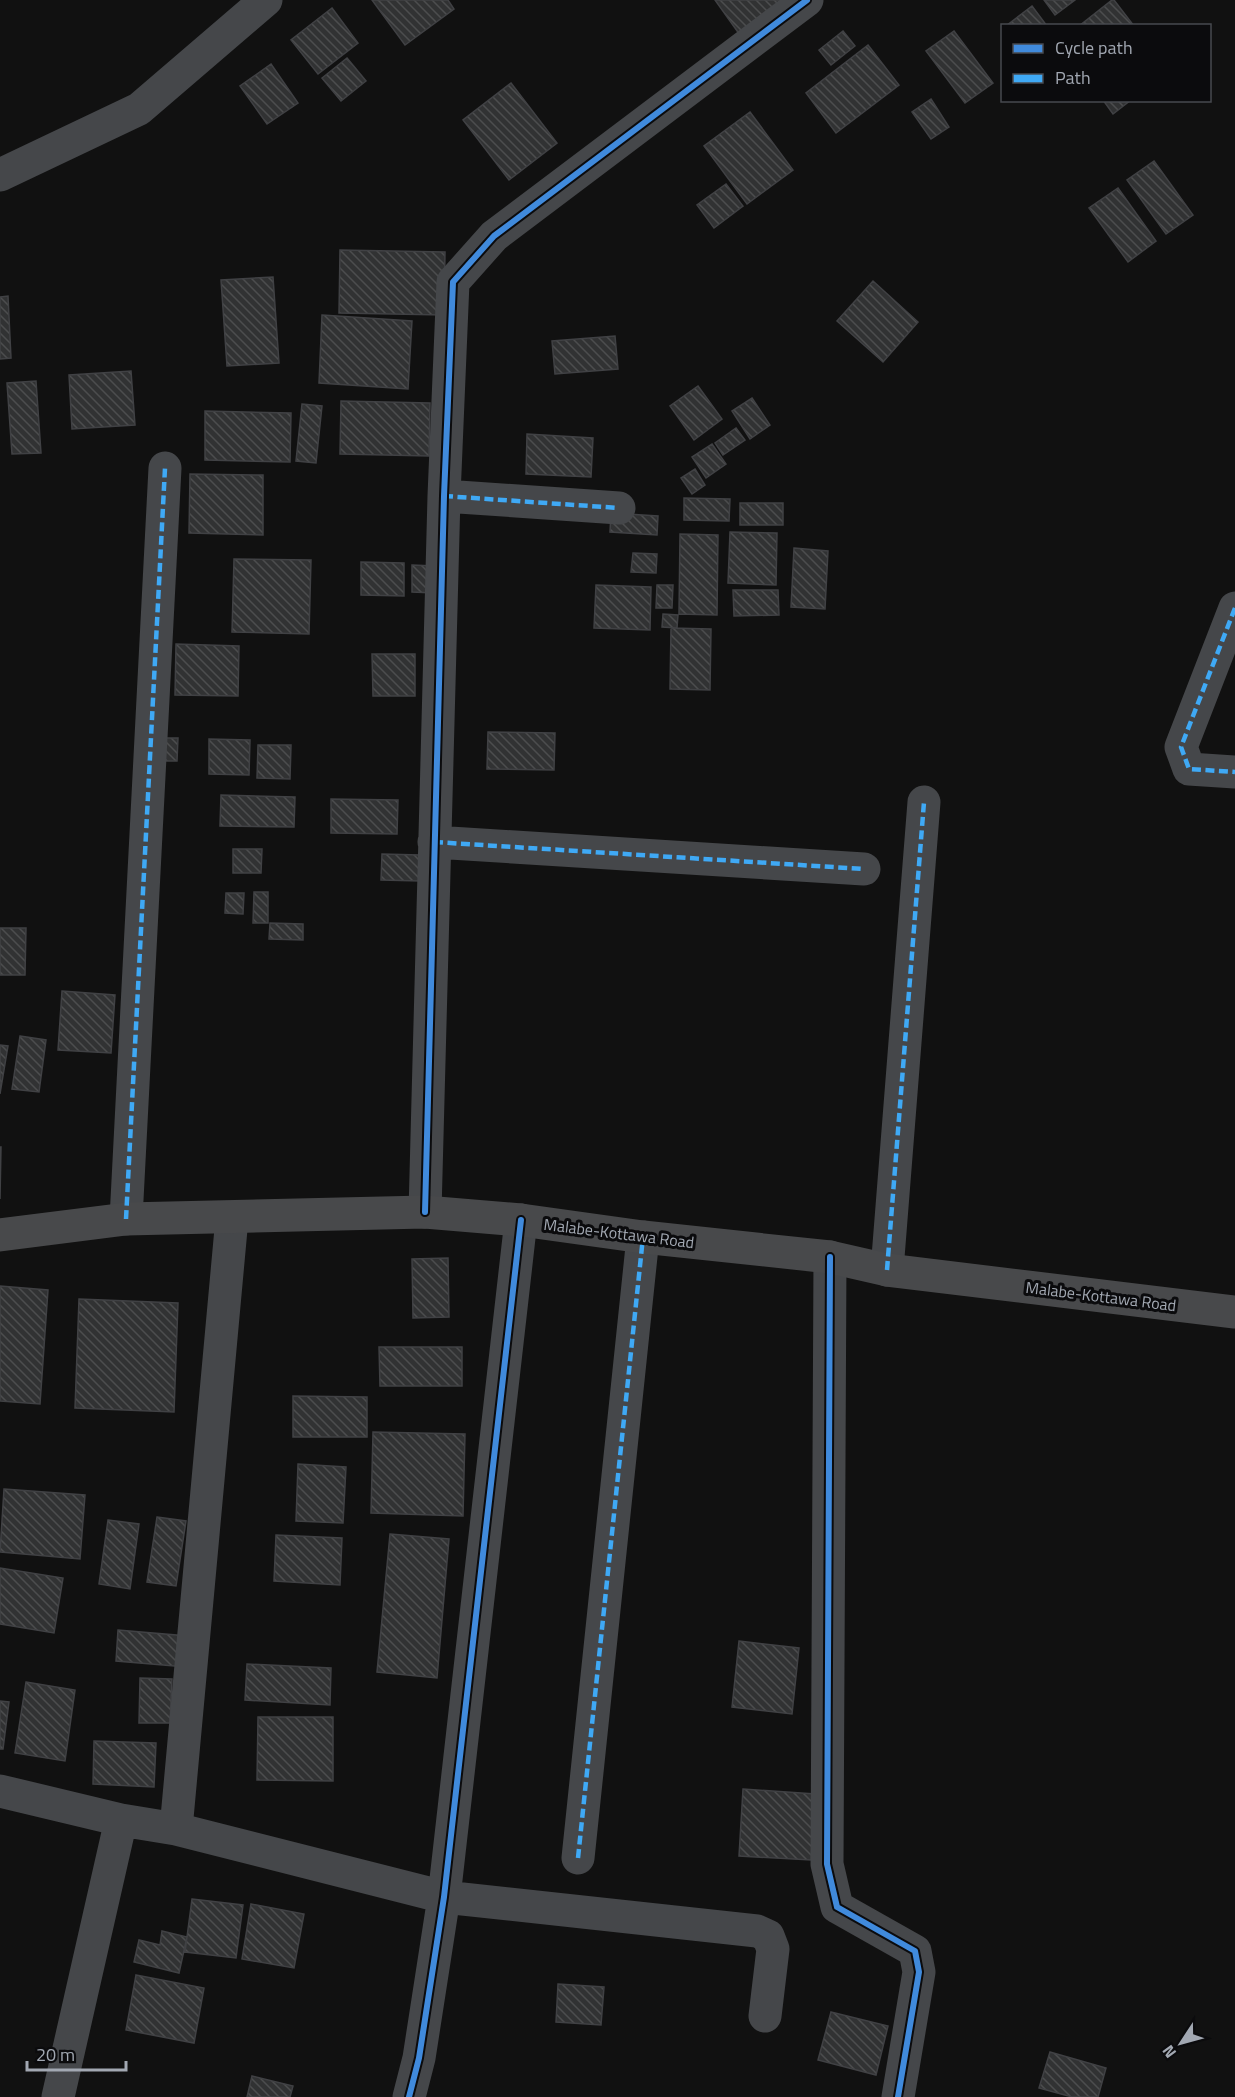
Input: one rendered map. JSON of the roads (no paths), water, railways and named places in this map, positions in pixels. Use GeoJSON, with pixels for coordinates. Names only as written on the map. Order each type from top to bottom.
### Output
{"type":"FeatureCollection","features":[{"type":"Feature","properties":{"kind":"main road","name":"Malabe-Kottawa Road"},"geometry":{"type":"LineString","coordinates":[[0,1235],[126,1219],[424,1212],[522,1220],[644,1237],[830,1257],[887,1270],[1235,1312]]}},
{"type":"Feature","properties":{"kind":"street"},"geometry":{"type":"LineString","coordinates":[[0,175],[139,108],[266,0]]}},
{"type":"Feature","properties":{"kind":"street"},"geometry":{"type":"LineString","coordinates":[[424,1212],[444,496],[453,282],[494,236],[807,0]]}},
{"type":"Feature","properties":{"kind":"street"},"geometry":{"type":"LineString","coordinates":[[126,1219],[165,468]]}},
{"type":"Feature","properties":{"kind":"street"},"geometry":{"type":"LineString","coordinates":[[444,496],[619,508]]}},
{"type":"Feature","properties":{"kind":"street"},"geometry":{"type":"LineString","coordinates":[[1235,608],[1181,747],[1190,769],[1235,772]]}},
{"type":"Feature","properties":{"kind":"street"},"geometry":{"type":"LineString","coordinates":[[887,1270],[924,802]]}},
{"type":"Feature","properties":{"kind":"street"},"geometry":{"type":"LineString","coordinates":[[434,842],[864,869]]}},
{"type":"Feature","properties":{"kind":"street"},"geometry":{"type":"LineString","coordinates":[[176,1829],[232,1218]]}},
{"type":"Feature","properties":{"kind":"street"},"geometry":{"type":"LineString","coordinates":[[409,2097],[419,2058],[444,1897],[522,1220]]}},
{"type":"Feature","properties":{"kind":"street"},"geometry":{"type":"LineString","coordinates":[[578,1858],[644,1237]]}},
{"type":"Feature","properties":{"kind":"street"},"geometry":{"type":"LineString","coordinates":[[830,1257],[827,1864],[837,1907],[915,1951],[919,1972],[898,2097]]}},
{"type":"Feature","properties":{"kind":"street"},"geometry":{"type":"LineString","coordinates":[[0,1791],[121,1820],[176,1829],[444,1897],[757,1931],[768,1936],[773,1949],[765,2016]]}},
{"type":"Feature","properties":{"kind":"street"},"geometry":{"type":"LineString","coordinates":[[57,2097],[121,1820]]}}]}
